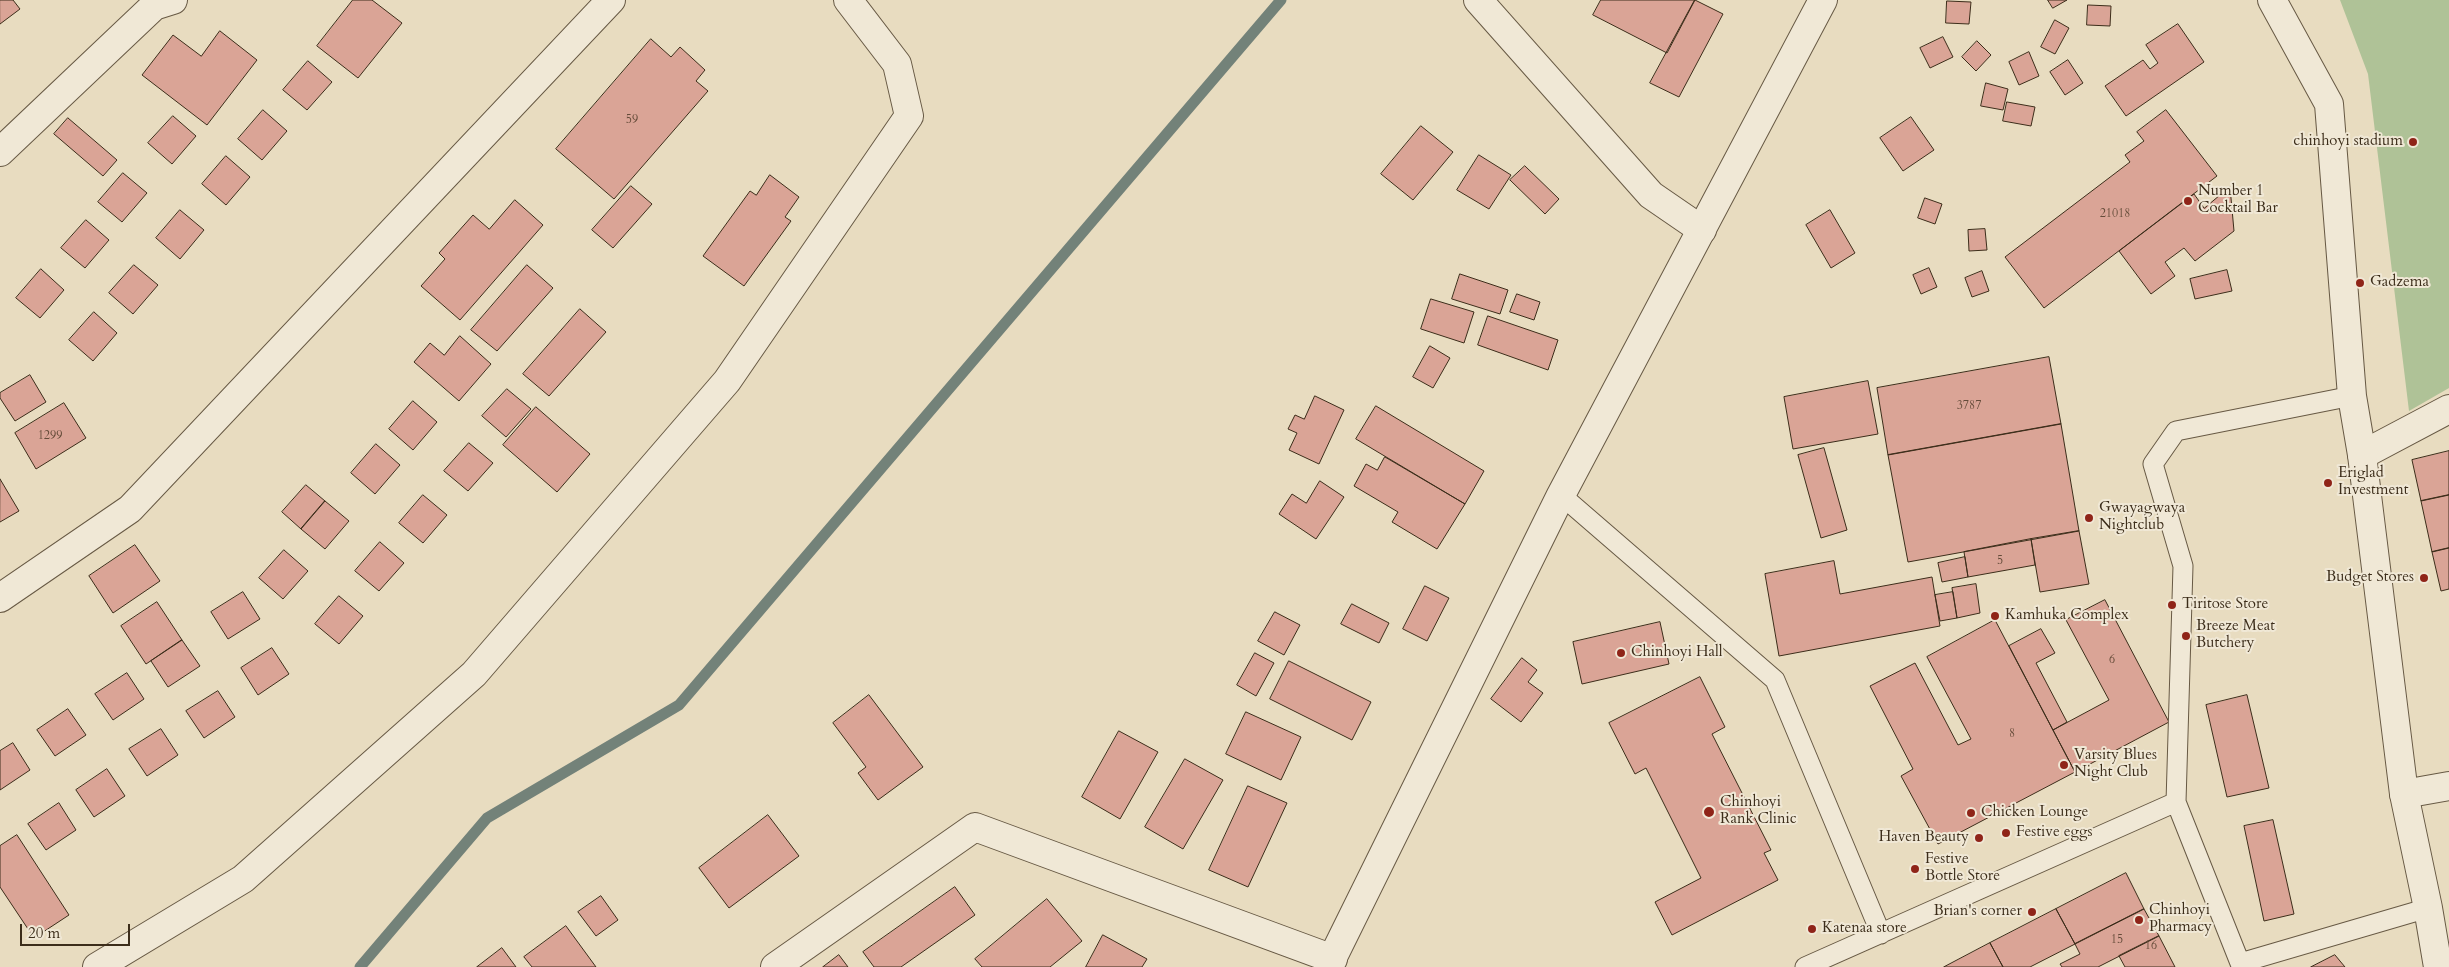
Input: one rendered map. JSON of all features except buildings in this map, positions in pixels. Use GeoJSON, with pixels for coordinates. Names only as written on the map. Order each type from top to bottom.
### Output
{"type":"FeatureCollection","features":[{"type":"Feature","properties":{"kind":"street"},"geometry":{"type":"LineString","coordinates":[[0,152],[154,6],[173,0]]}},
{"type":"Feature","properties":{"kind":"street"},"geometry":{"type":"LineString","coordinates":[[0,598],[130,509],[611,0]]}},
{"type":"Feature","properties":{"kind":"street"},"geometry":{"type":"LineString","coordinates":[[97,967],[243,879],[474,674],[727,381],[909,116],[897,64],[848,0]]}},
{"type":"Feature","properties":{"kind":"street"},"geometry":{"type":"LineString","coordinates":[[1478,0],[1651,195],[1702,230]]}},
{"type":"Feature","properties":{"kind":"street"},"geometry":{"type":"LineString","coordinates":[[775,967],[975,827],[1331,963],[1561,495],[1823,0]]}},
{"type":"Feature","properties":{"kind":"street"},"geometry":{"type":"LineString","coordinates":[[2272,0],[2330,104],[2352,396],[2362,455],[2404,794],[2428,908],[2438,967]]}},
{"type":"Feature","properties":{"kind":"street"},"geometry":{"type":"LineString","coordinates":[[2362,455],[2449,409]]}},
{"type":"Feature","properties":{"kind":"street"},"geometry":{"type":"LineString","coordinates":[[2404,794],[2449,786]]}},
{"type":"Feature","properties":{"kind":"lane"},"geometry":{"type":"LineString","coordinates":[[2352,396],[2176,431],[2153,464],[2183,566],[2176,802],[2240,963],[2428,908]]}},
{"type":"Feature","properties":{"kind":"lane"},"geometry":{"type":"LineString","coordinates":[[1561,495],[1775,680],[1881,934]]}},
{"type":"Feature","properties":{"kind":"lane"},"geometry":{"type":"LineString","coordinates":[[1805,967],[2176,802]]}},
{"type":"Feature","properties":{"kind":"green space","name":"chinhoyi stadium"},"geometry":{"type":"Polygon","coordinates":[[[2340,0],[2449,0],[2449,388],[2409,411],[2368,74],[2340,0]]]}},
{"type":"Feature","properties":{"kind":"waterway"},"geometry":{"type":"LineString","coordinates":[[360,967],[487,818],[679,705],[1281,0]]}},
{"type":"Feature","properties":{"kind":"place","name":"chinhoyi stadium"},"geometry":{"type":"Point","coordinates":[2413,142]}},
{"type":"Feature","properties":{"kind":"place","name":"Number 1 Cocktail Bar"},"geometry":{"type":"Point","coordinates":[2188,201]}},
{"type":"Feature","properties":{"kind":"place","name":"Gadzema"},"geometry":{"type":"Point","coordinates":[2360,283]}},
{"type":"Feature","properties":{"kind":"place","name":"Eriglad Investment"},"geometry":{"type":"Point","coordinates":[2328,483]}},
{"type":"Feature","properties":{"kind":"place","name":"Gwayagwaya Nightclub"},"geometry":{"type":"Point","coordinates":[2089,518]}},
{"type":"Feature","properties":{"kind":"place","name":"Budget Stores"},"geometry":{"type":"Point","coordinates":[2424,578]}},
{"type":"Feature","properties":{"kind":"place","name":"Tiritose Store"},"geometry":{"type":"Point","coordinates":[2172,605]}},
{"type":"Feature","properties":{"kind":"place","name":"Kamhuka Complex"},"geometry":{"type":"Point","coordinates":[1995,616]}},
{"type":"Feature","properties":{"kind":"place","name":"Breeze Meat Butchery"},"geometry":{"type":"Point","coordinates":[2186,636]}},
{"type":"Feature","properties":{"kind":"place","name":"Chinhoyi Hall"},"geometry":{"type":"Point","coordinates":[1621,653]}},
{"type":"Feature","properties":{"kind":"place","name":"Varsity Blues Night Club"},"geometry":{"type":"Point","coordinates":[2064,765]}},
{"type":"Feature","properties":{"kind":"place","name":"Chinhoyi Rank Clinic"},"geometry":{"type":"Point","coordinates":[1709,812]}},
{"type":"Feature","properties":{"kind":"place","name":"Chicken Lounge"},"geometry":{"type":"Point","coordinates":[1971,813]}},
{"type":"Feature","properties":{"kind":"place","name":"Festive eggs"},"geometry":{"type":"Point","coordinates":[2006,833]}},
{"type":"Feature","properties":{"kind":"place","name":"Haven Beauty"},"geometry":{"type":"Point","coordinates":[1979,838]}},
{"type":"Feature","properties":{"kind":"place","name":"Festive Bottle Store"},"geometry":{"type":"Point","coordinates":[1915,869]}},
{"type":"Feature","properties":{"kind":"place","name":"Brian's corner"},"geometry":{"type":"Point","coordinates":[2032,912]}},
{"type":"Feature","properties":{"kind":"place","name":"Chinhoyi Pharmacy"},"geometry":{"type":"Point","coordinates":[2139,920]}},
{"type":"Feature","properties":{"kind":"place","name":"Katenaa store"},"geometry":{"type":"Point","coordinates":[1812,929]}}]}
